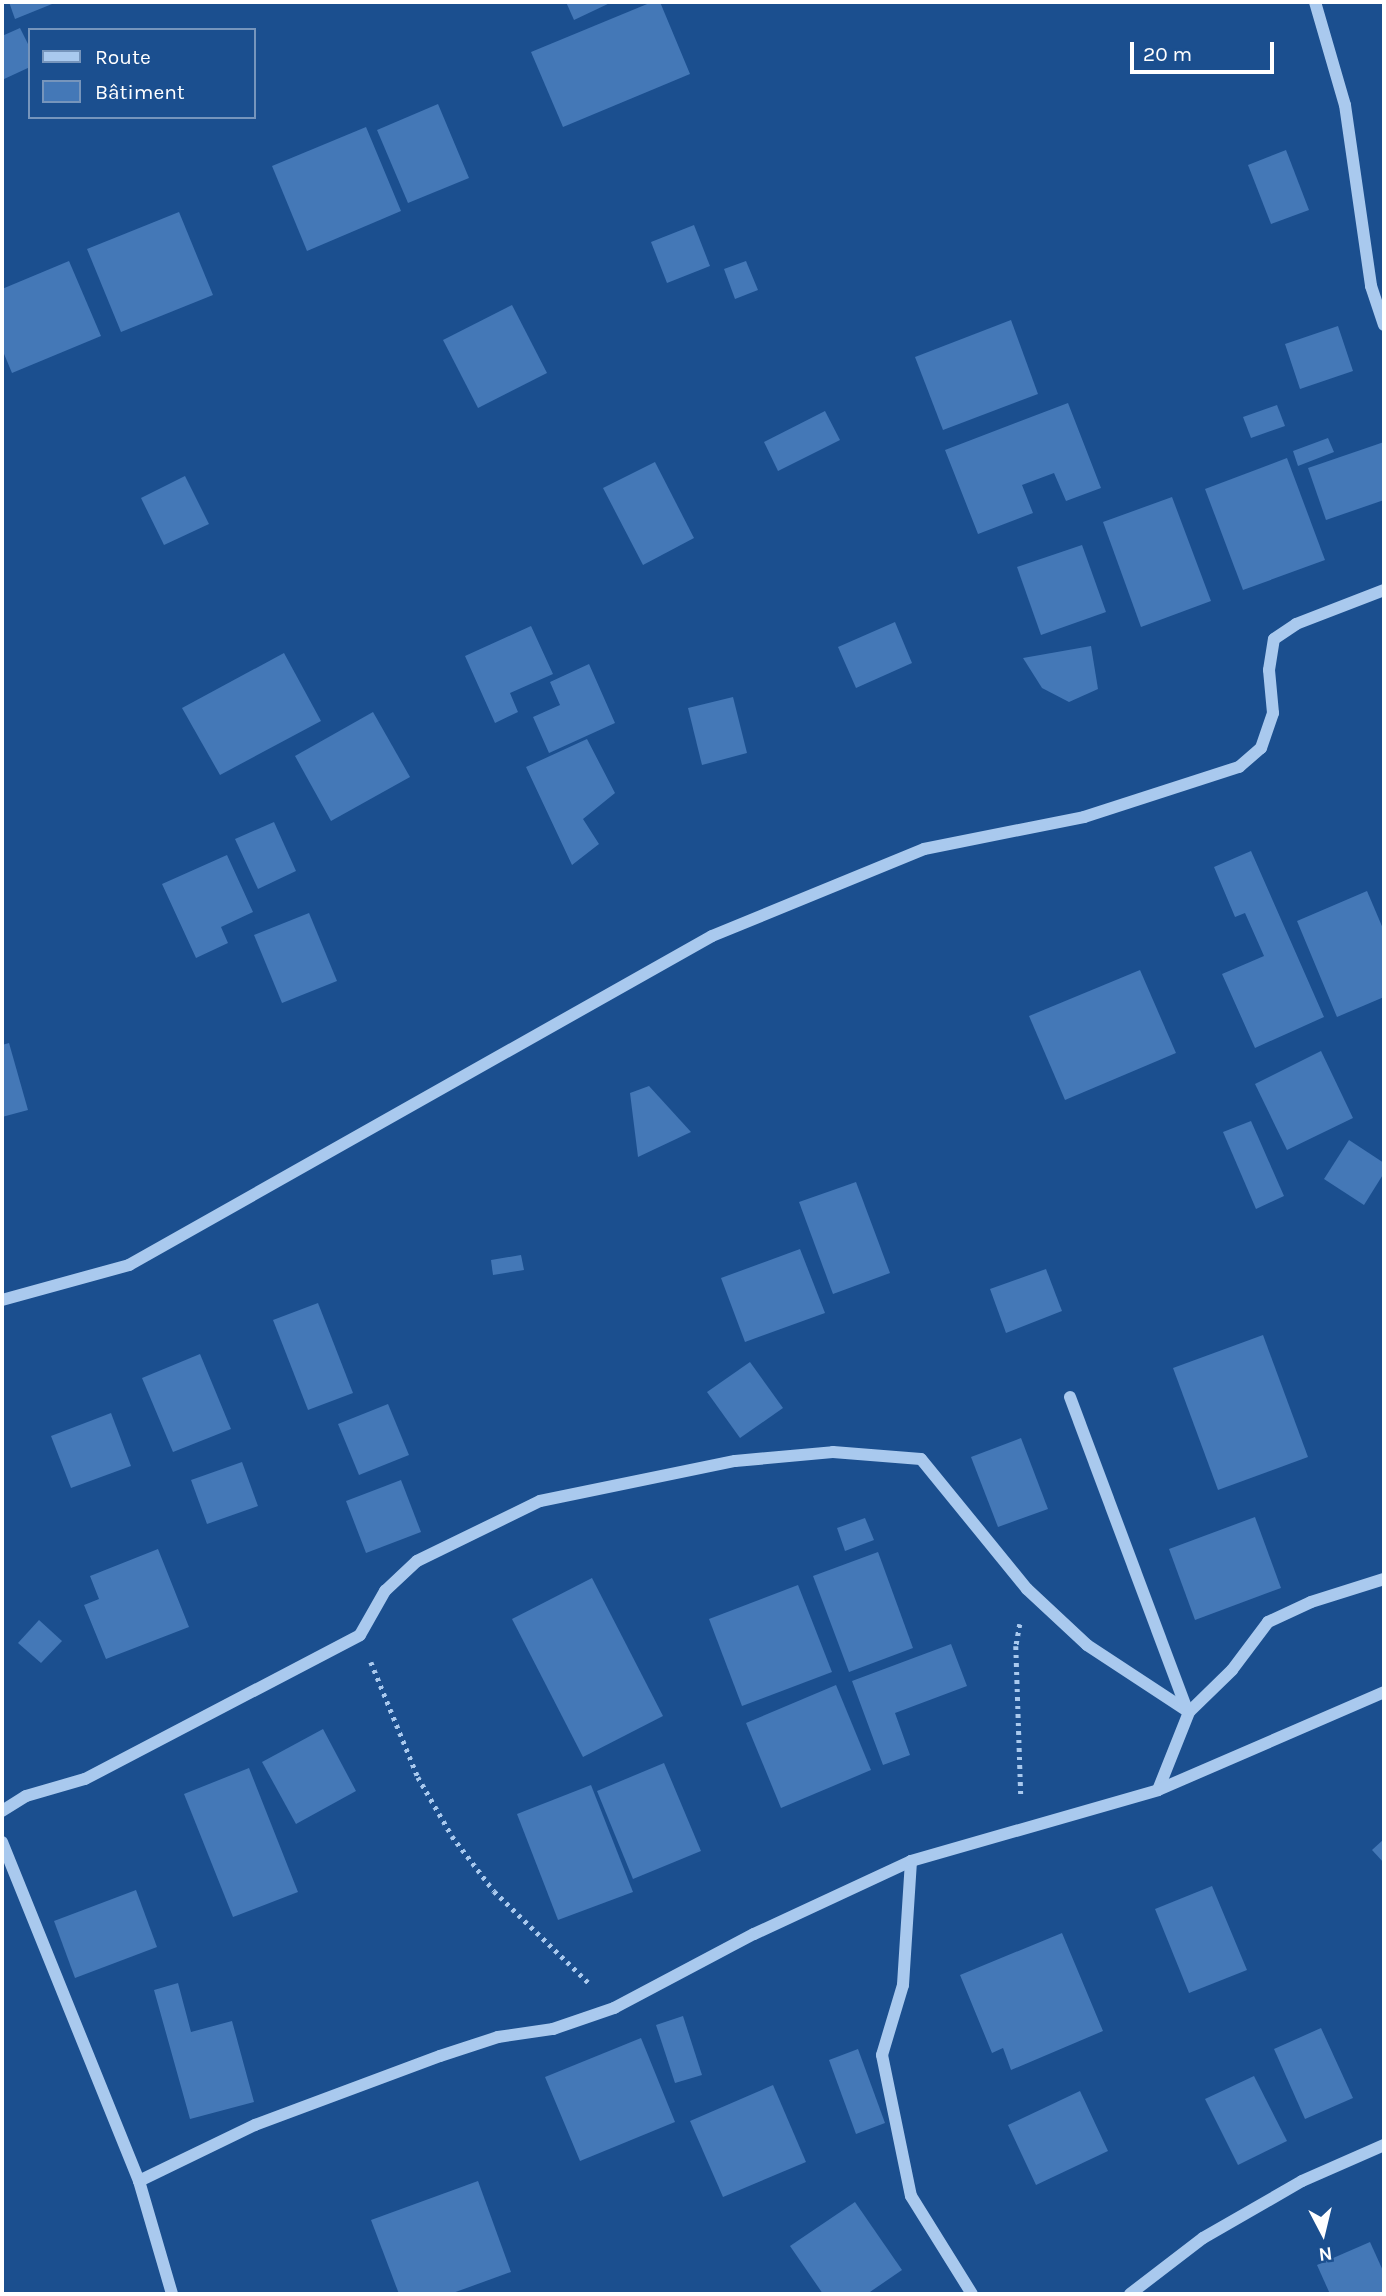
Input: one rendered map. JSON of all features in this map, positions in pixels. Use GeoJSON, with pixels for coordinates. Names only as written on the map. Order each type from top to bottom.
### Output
{"type":"FeatureCollection","features":[{"type":"Feature","properties":{"kind":"street"},"geometry":{"type":"LineString","coordinates":[[1315,2],[1345,105],[1371,286],[1384,325]]}},
{"type":"Feature","properties":{"kind":"street"},"geometry":{"type":"LineString","coordinates":[[2,1300],[128,1265],[712,936],[923,849],[1084,817],[1239,767],[1261,748],[1273,713],[1269,670],[1274,639],[1296,624],[1384,590]]}},
{"type":"Feature","properties":{"kind":"street"},"geometry":{"type":"LineString","coordinates":[[1070,1396],[1188,1712]]}},
{"type":"Feature","properties":{"kind":"street"},"geometry":{"type":"LineString","coordinates":[[2,1811],[26,1796],[85,1779],[360,1635],[385,1591],[417,1561],[540,1501],[735,1461],[833,1452],[921,1459],[1027,1589],[1087,1645],[1188,1712]]}},
{"type":"Feature","properties":{"kind":"street"},"geometry":{"type":"LineString","coordinates":[[1158,1790],[1188,1712],[1232,1670],[1268,1622],[1311,1602],[1384,1579]]}},
{"type":"Feature","properties":{"kind":"street"},"geometry":{"type":"LineString","coordinates":[[139,2181],[255,2125],[440,2056],[498,2037],[553,2029],[614,2008],[754,1934],[911,1861],[1021,1832],[1158,1790],[1384,1692]]}},
{"type":"Feature","properties":{"kind":"street"},"geometry":{"type":"LineString","coordinates":[[2,1842],[139,2181],[172,2294]]}},
{"type":"Feature","properties":{"kind":"street"},"geometry":{"type":"LineString","coordinates":[[911,1861],[903,1985],[882,2055],[911,2196],[972,2294]]}},
{"type":"Feature","properties":{"kind":"street"},"geometry":{"type":"LineString","coordinates":[[1130,2294],[1203,2238],[1302,2181],[1384,2145]]}},
{"type":"Feature","properties":{"kind":"path"},"geometry":{"type":"LineString","coordinates":[[1021,1832],[1016,1646],[1027,1589]]}},
{"type":"Feature","properties":{"kind":"path"},"geometry":{"type":"LineString","coordinates":[[360,1635],[418,1777],[452,1836],[494,1892],[614,2008]]}},
{"type":"Feature","properties":{"kind":"building"},"geometry":{"type":"Polygon","coordinates":[[[9,2],[57,2],[15,19],[9,2]]]}},
{"type":"Feature","properties":{"kind":"building"},"geometry":{"type":"Polygon","coordinates":[[[566,2],[612,2],[574,20],[566,2]]]}},
{"type":"Feature","properties":{"kind":"building"},"geometry":{"type":"Polygon","coordinates":[[[652,2],[660,2],[690,74],[563,127],[531,52],[652,2]]]}},
{"type":"Feature","properties":{"kind":"building"},"geometry":{"type":"Polygon","coordinates":[[[20,28],[28,44],[28,68],[2,80],[2,36],[20,28]]]}},
{"type":"Feature","properties":{"kind":"building"},"geometry":{"type":"Polygon","coordinates":[[[438,104],[469,178],[408,203],[377,130],[438,104]]]}},
{"type":"Feature","properties":{"kind":"building"},"geometry":{"type":"Polygon","coordinates":[[[366,127],[401,211],[307,251],[272,166],[366,127]]]}},
{"type":"Feature","properties":{"kind":"building"},"geometry":{"type":"Polygon","coordinates":[[[1286,150],[1309,210],[1271,224],[1248,165],[1286,150]]]}},
{"type":"Feature","properties":{"kind":"building"},"geometry":{"type":"Polygon","coordinates":[[[179,212],[213,295],[121,332],[87,249],[179,212]]]}},
{"type":"Feature","properties":{"kind":"building"},"geometry":{"type":"Polygon","coordinates":[[[694,225],[710,266],[667,283],[651,242],[694,225]]]}},
{"type":"Feature","properties":{"kind":"building"},"geometry":{"type":"Polygon","coordinates":[[[69,261],[101,336],[12,373],[2,349],[2,289],[69,261]]]}},
{"type":"Feature","properties":{"kind":"building"},"geometry":{"type":"Polygon","coordinates":[[[746,261],[758,290],[735,299],[724,269],[746,261]]]}},
{"type":"Feature","properties":{"kind":"building"},"geometry":{"type":"Polygon","coordinates":[[[512,305],[547,373],[478,408],[443,340],[512,305]]]}},
{"type":"Feature","properties":{"kind":"building"},"geometry":{"type":"Polygon","coordinates":[[[1011,320],[1038,394],[943,430],[915,357],[1011,320]]]}},
{"type":"Feature","properties":{"kind":"building"},"geometry":{"type":"Polygon","coordinates":[[[1338,326],[1353,371],[1300,389],[1285,344],[1338,326]]]}},
{"type":"Feature","properties":{"kind":"building"},"geometry":{"type":"Polygon","coordinates":[[[1068,403],[1101,488],[1066,501],[1054,473],[1022,485],[1033,513],[978,534],[945,450],[1068,403]]]}},
{"type":"Feature","properties":{"kind":"building"},"geometry":{"type":"Polygon","coordinates":[[[1277,405],[1285,426],[1251,438],[1243,417],[1277,405]]]}},
{"type":"Feature","properties":{"kind":"building"},"geometry":{"type":"Polygon","coordinates":[[[825,411],[840,440],[778,471],[764,442],[825,411]]]}},
{"type":"Feature","properties":{"kind":"building"},"geometry":{"type":"Polygon","coordinates":[[[1328,438],[1334,452],[1298,466],[1293,451],[1328,438]]]}},
{"type":"Feature","properties":{"kind":"building"},"geometry":{"type":"Polygon","coordinates":[[[1384,442],[1384,500],[1326,520],[1308,468],[1384,442]]]}},
{"type":"Feature","properties":{"kind":"building"},"geometry":{"type":"Polygon","coordinates":[[[1287,458],[1325,560],[1243,590],[1205,489],[1287,458]]]}},
{"type":"Feature","properties":{"kind":"building"},"geometry":{"type":"Polygon","coordinates":[[[655,462],[694,538],[643,565],[603,488],[655,462]]]}},
{"type":"Feature","properties":{"kind":"building"},"geometry":{"type":"Polygon","coordinates":[[[185,476],[209,524],[164,545],[141,498],[185,476]]]}},
{"type":"Feature","properties":{"kind":"building"},"geometry":{"type":"Polygon","coordinates":[[[1172,497],[1211,601],[1141,627],[1103,522],[1172,497]]]}},
{"type":"Feature","properties":{"kind":"building"},"geometry":{"type":"Polygon","coordinates":[[[1082,545],[1106,612],[1041,635],[1017,567],[1082,545]]]}},
{"type":"Feature","properties":{"kind":"building"},"geometry":{"type":"Polygon","coordinates":[[[895,622],[912,663],[856,688],[838,647],[895,622]]]}},
{"type":"Feature","properties":{"kind":"building"},"geometry":{"type":"Polygon","coordinates":[[[531,626],[553,674],[510,693],[518,712],[495,723],[465,656],[531,626]]]}},
{"type":"Feature","properties":{"kind":"building"},"geometry":{"type":"Polygon","coordinates":[[[1091,646],[1098,689],[1069,702],[1042,688],[1023,658],[1091,646]]]}},
{"type":"Feature","properties":{"kind":"building"},"geometry":{"type":"Polygon","coordinates":[[[284,653],[321,721],[220,775],[182,708],[284,653]]]}},
{"type":"Feature","properties":{"kind":"building"},"geometry":{"type":"Polygon","coordinates":[[[589,664],[615,723],[549,753],[533,717],[560,705],[550,682],[589,664]]]}},
{"type":"Feature","properties":{"kind":"building"},"geometry":{"type":"Polygon","coordinates":[[[733,697],[747,753],[702,765],[688,708],[733,697]]]}},
{"type":"Feature","properties":{"kind":"building"},"geometry":{"type":"Polygon","coordinates":[[[373,712],[410,777],[331,821],[295,756],[373,712]]]}},
{"type":"Feature","properties":{"kind":"building"},"geometry":{"type":"Polygon","coordinates":[[[587,739],[615,793],[583,819],[599,844],[572,865],[526,767],[587,739]]]}},
{"type":"Feature","properties":{"kind":"building"},"geometry":{"type":"Polygon","coordinates":[[[274,822],[296,871],[258,889],[235,839],[274,822]]]}},
{"type":"Feature","properties":{"kind":"building"},"geometry":{"type":"Polygon","coordinates":[[[1251,851],[1324,1017],[1255,1048],[1222,974],[1264,956],[1245,913],[1235,917],[1214,867],[1251,851]]]}},
{"type":"Feature","properties":{"kind":"building"},"geometry":{"type":"Polygon","coordinates":[[[227,855],[253,912],[221,927],[228,943],[196,958],[162,884],[227,855]]]}},
{"type":"Feature","properties":{"kind":"building"},"geometry":{"type":"Polygon","coordinates":[[[1367,891],[1384,931],[1384,997],[1337,1017],[1297,921],[1367,891]]]}},
{"type":"Feature","properties":{"kind":"building"},"geometry":{"type":"Polygon","coordinates":[[[309,913],[337,981],[282,1003],[254,935],[309,913]]]}},
{"type":"Feature","properties":{"kind":"building"},"geometry":{"type":"Polygon","coordinates":[[[1140,970],[1176,1053],[1065,1100],[1029,1016],[1140,970]]]}},
{"type":"Feature","properties":{"kind":"building"},"geometry":{"type":"Polygon","coordinates":[[[9,1043],[28,1110],[2,1117],[2,1045],[9,1043]]]}},
{"type":"Feature","properties":{"kind":"building"},"geometry":{"type":"Polygon","coordinates":[[[1321,1051],[1353,1118],[1287,1150],[1255,1084],[1321,1051]]]}},
{"type":"Feature","properties":{"kind":"building"},"geometry":{"type":"Polygon","coordinates":[[[649,1086],[691,1132],[638,1157],[630,1093],[649,1086]]]}},
{"type":"Feature","properties":{"kind":"building"},"geometry":{"type":"Polygon","coordinates":[[[1251,1121],[1284,1196],[1256,1209],[1223,1132],[1251,1121]]]}},
{"type":"Feature","properties":{"kind":"building"},"geometry":{"type":"Polygon","coordinates":[[[1349,1140],[1384,1163],[1384,1173],[1364,1205],[1324,1179],[1349,1140]]]}},
{"type":"Feature","properties":{"kind":"building"},"geometry":{"type":"Polygon","coordinates":[[[856,1182],[890,1273],[833,1294],[799,1202],[856,1182]]]}},
{"type":"Feature","properties":{"kind":"building"},"geometry":{"type":"Polygon","coordinates":[[[800,1249],[825,1313],[745,1342],[721,1278],[800,1249]]]}},
{"type":"Feature","properties":{"kind":"building"},"geometry":{"type":"Polygon","coordinates":[[[521,1255],[524,1270],[493,1275],[491,1260],[521,1255]]]}},
{"type":"Feature","properties":{"kind":"building"},"geometry":{"type":"Polygon","coordinates":[[[1046,1269],[1062,1311],[1006,1333],[990,1289],[1046,1269]]]}},
{"type":"Feature","properties":{"kind":"building"},"geometry":{"type":"Polygon","coordinates":[[[318,1303],[353,1393],[308,1410],[273,1320],[318,1303]]]}},
{"type":"Feature","properties":{"kind":"building"},"geometry":{"type":"Polygon","coordinates":[[[1263,1335],[1308,1457],[1218,1490],[1173,1368],[1263,1335]]]}},
{"type":"Feature","properties":{"kind":"building"},"geometry":{"type":"Polygon","coordinates":[[[200,1354],[231,1429],[173,1452],[142,1378],[200,1354]]]}},
{"type":"Feature","properties":{"kind":"building"},"geometry":{"type":"Polygon","coordinates":[[[750,1362],[783,1408],[740,1438],[707,1392],[750,1362]]]}},
{"type":"Feature","properties":{"kind":"building"},"geometry":{"type":"Polygon","coordinates":[[[388,1404],[409,1455],[359,1475],[338,1424],[388,1404]]]}},
{"type":"Feature","properties":{"kind":"building"},"geometry":{"type":"Polygon","coordinates":[[[111,1413],[131,1466],[71,1488],[51,1436],[111,1413]]]}},
{"type":"Feature","properties":{"kind":"building"},"geometry":{"type":"Polygon","coordinates":[[[1021,1438],[1048,1509],[998,1527],[971,1457],[1021,1438]]]}},
{"type":"Feature","properties":{"kind":"building"},"geometry":{"type":"Polygon","coordinates":[[[242,1462],[258,1506],[207,1524],[191,1480],[242,1462]]]}},
{"type":"Feature","properties":{"kind":"building"},"geometry":{"type":"Polygon","coordinates":[[[401,1480],[421,1532],[366,1553],[346,1501],[401,1480]]]}},
{"type":"Feature","properties":{"kind":"building"},"geometry":{"type":"Polygon","coordinates":[[[1255,1517],[1281,1588],[1195,1620],[1169,1549],[1255,1517]]]}},
{"type":"Feature","properties":{"kind":"building"},"geometry":{"type":"Polygon","coordinates":[[[865,1518],[874,1540],[845,1551],[837,1528],[865,1518]]]}},
{"type":"Feature","properties":{"kind":"building"},"geometry":{"type":"Polygon","coordinates":[[[158,1549],[189,1627],[106,1659],[84,1605],[99,1599],[90,1576],[158,1549]]]}},
{"type":"Feature","properties":{"kind":"building"},"geometry":{"type":"Polygon","coordinates":[[[878,1552],[913,1648],[849,1672],[813,1576],[878,1552]]]}},
{"type":"Feature","properties":{"kind":"building"},"geometry":{"type":"Polygon","coordinates":[[[592,1578],[663,1716],[583,1757],[512,1619],[592,1578]]]}},
{"type":"Feature","properties":{"kind":"building"},"geometry":{"type":"Polygon","coordinates":[[[798,1585],[832,1672],[742,1706],[709,1619],[798,1585]]]}},
{"type":"Feature","properties":{"kind":"building"},"geometry":{"type":"Polygon","coordinates":[[[39,1620],[62,1641],[41,1663],[18,1643],[39,1620]]]}},
{"type":"Feature","properties":{"kind":"building"},"geometry":{"type":"Polygon","coordinates":[[[951,1644],[967,1686],[895,1713],[910,1755],[883,1765],[852,1681],[951,1644]]]}},
{"type":"Feature","properties":{"kind":"building"},"geometry":{"type":"Polygon","coordinates":[[[836,1685],[871,1770],[781,1808],[746,1723],[836,1685]]]}},
{"type":"Feature","properties":{"kind":"building"},"geometry":{"type":"Polygon","coordinates":[[[323,1729],[356,1791],[296,1824],[262,1762],[323,1729]]]}},
{"type":"Feature","properties":{"kind":"building"},"geometry":{"type":"Polygon","coordinates":[[[664,1763],[701,1851],[633,1879],[597,1791],[664,1763]]]}},
{"type":"Feature","properties":{"kind":"building"},"geometry":{"type":"Polygon","coordinates":[[[249,1768],[298,1892],[233,1917],[184,1794],[249,1768]]]}},
{"type":"Feature","properties":{"kind":"building"},"geometry":{"type":"Polygon","coordinates":[[[591,1785],[633,1892],[558,1920],[517,1814],[591,1785]]]}},
{"type":"Feature","properties":{"kind":"building"},"geometry":{"type":"Polygon","coordinates":[[[1384,1839],[1384,1863],[1372,1850],[1384,1839]]]}},
{"type":"Feature","properties":{"kind":"building"},"geometry":{"type":"Polygon","coordinates":[[[1212,1886],[1247,1970],[1189,1993],[1155,1909],[1212,1886]]]}},
{"type":"Feature","properties":{"kind":"building"},"geometry":{"type":"Polygon","coordinates":[[[136,1890],[157,1947],[75,1978],[54,1921],[136,1890]]]}},
{"type":"Feature","properties":{"kind":"building"},"geometry":{"type":"Polygon","coordinates":[[[1062,1933],[1103,2031],[1011,2070],[1003,2048],[992,2053],[960,1975],[1062,1933]]]}},
{"type":"Feature","properties":{"kind":"building"},"geometry":{"type":"Polygon","coordinates":[[[178,1983],[191,2032],[232,2021],[254,2102],[190,2119],[154,1990],[178,1983]]]}},
{"type":"Feature","properties":{"kind":"building"},"geometry":{"type":"Polygon","coordinates":[[[683,2016],[702,2075],[675,2083],[656,2025],[683,2016]]]}},
{"type":"Feature","properties":{"kind":"building"},"geometry":{"type":"Polygon","coordinates":[[[1321,2028],[1353,2098],[1305,2119],[1274,2049],[1321,2028]]]}},
{"type":"Feature","properties":{"kind":"building"},"geometry":{"type":"Polygon","coordinates":[[[641,2038],[675,2122],[580,2161],[545,2077],[641,2038]]]}},
{"type":"Feature","properties":{"kind":"building"},"geometry":{"type":"Polygon","coordinates":[[[858,2049],[885,2123],[856,2134],[829,2060],[858,2049]]]}},
{"type":"Feature","properties":{"kind":"building"},"geometry":{"type":"Polygon","coordinates":[[[1254,2076],[1287,2141],[1238,2165],[1205,2099],[1254,2076]]]}},
{"type":"Feature","properties":{"kind":"building"},"geometry":{"type":"Polygon","coordinates":[[[773,2085],[806,2162],[723,2197],[690,2121],[773,2085]]]}},
{"type":"Feature","properties":{"kind":"building"},"geometry":{"type":"Polygon","coordinates":[[[1080,2091],[1108,2151],[1036,2185],[1008,2125],[1080,2091]]]}},
{"type":"Feature","properties":{"kind":"building"},"geometry":{"type":"Polygon","coordinates":[[[478,2181],[511,2272],[450,2294],[399,2294],[371,2220],[478,2181]]]}},
{"type":"Feature","properties":{"kind":"building"},"geometry":{"type":"Polygon","coordinates":[[[855,2202],[902,2270],[867,2294],[823,2294],[790,2246],[855,2202]]]}},
{"type":"Feature","properties":{"kind":"building"},"geometry":{"type":"Polygon","coordinates":[[[1370,2242],[1384,2273],[1384,2294],[1330,2294],[1317,2265],[1370,2242]]]}}]}
